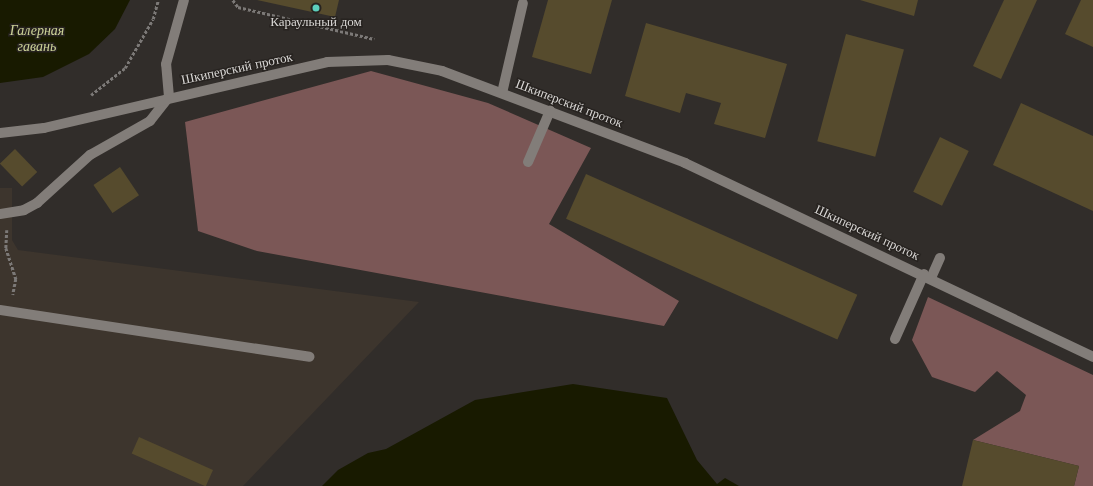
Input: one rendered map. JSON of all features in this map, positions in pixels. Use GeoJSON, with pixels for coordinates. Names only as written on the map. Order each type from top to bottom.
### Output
{"type":"FeatureCollection","features":[{"type":"Feature","properties":{"kind":"street"},"geometry":{"type":"LineString","coordinates":[[4,214],[37,203],[90,155],[136,132],[150,121],[170,97],[164,77],[166,64],[184,0]]}},
{"type":"Feature","properties":{"kind":"street"},"geometry":{"type":"LineString","coordinates":[[502,93],[522,3]]}},
{"type":"Feature","properties":{"kind":"street","name":"Шкиперский проток"},"geometry":{"type":"LineString","coordinates":[[0,133],[44,128],[170,97],[327,62],[388,60],[442,71],[685,163],[928,276],[1093,356]]}},
{"type":"Feature","properties":{"kind":"street"},"geometry":{"type":"LineString","coordinates":[[528,162],[550,111]]}},
{"type":"Feature","properties":{"kind":"street"},"geometry":{"type":"LineString","coordinates":[[895,338],[928,276],[940,258]]}},
{"type":"Feature","properties":{"kind":"street"},"geometry":{"type":"LineString","coordinates":[[0,310],[309,357]]}},
{"type":"Feature","properties":{"kind":"path"},"geometry":{"type":"LineString","coordinates":[[91,95],[125,68],[152,19],[158,0]]}},
{"type":"Feature","properties":{"kind":"path"},"geometry":{"type":"LineString","coordinates":[[233,0],[238,7],[374,39]]}},
{"type":"Feature","properties":{"kind":"path"},"geometry":{"type":"LineString","coordinates":[[4,214],[6,248],[16,279],[11,312]]}},
{"type":"Feature","properties":{"kind":"shaded area"},"geometry":{"type":"Polygon","coordinates":[[[371,71],[488,103],[591,148],[549,224],[679,301],[664,326],[257,251],[198,231],[185,122],[371,71]]]}},
{"type":"Feature","properties":{"kind":"shaded area"},"geometry":{"type":"Polygon","coordinates":[[[0,188],[12,188],[12,240],[18,250],[419,302],[243,486],[0,486],[0,188]]]}},
{"type":"Feature","properties":{"kind":"shaded area"},"geometry":{"type":"Polygon","coordinates":[[[928,297],[1093,375],[1093,486],[1074,486],[1079,466],[973,440],[1020,411],[1026,395],[997,371],[975,392],[932,377],[912,340],[928,297]]]}},
{"type":"Feature","properties":{"kind":"water","name":"Галерная гавань"},"geometry":{"type":"Polygon","coordinates":[[[0,0],[130,0],[115,29],[89,54],[43,77],[0,83],[0,0]]]}},
{"type":"Feature","properties":{"kind":"water"},"geometry":{"type":"Polygon","coordinates":[[[573,384],[667,398],[697,460],[717,484],[725,478],[739,486],[322,486],[338,470],[368,453],[386,449],[475,400],[573,384]]]}},
{"type":"Feature","properties":{"kind":"building","name":"Караульный дом"},"geometry":{"type":"Polygon","coordinates":[[[257,0],[339,0],[335,17],[257,0]]]}},
{"type":"Feature","properties":{"kind":"building"},"geometry":{"type":"Polygon","coordinates":[[[548,0],[612,0],[591,74],[532,57],[548,0]]]}},
{"type":"Feature","properties":{"kind":"building"},"geometry":{"type":"Polygon","coordinates":[[[860,0],[918,0],[914,16],[860,0]]]}},
{"type":"Feature","properties":{"kind":"building"},"geometry":{"type":"Polygon","coordinates":[[[1004,0],[1037,0],[1001,79],[973,66],[1004,0]]]}},
{"type":"Feature","properties":{"kind":"building"},"geometry":{"type":"Polygon","coordinates":[[[1081,0],[1093,0],[1093,47],[1065,34],[1081,0]]]}},
{"type":"Feature","properties":{"kind":"building"},"geometry":{"type":"Polygon","coordinates":[[[646,23],[787,64],[765,138],[714,124],[721,103],[686,93],[680,113],[625,96],[646,23]]]}},
{"type":"Feature","properties":{"kind":"building"},"geometry":{"type":"Polygon","coordinates":[[[846,34],[904,50],[875,157],[817,141],[846,34]]]}},
{"type":"Feature","properties":{"kind":"building"},"geometry":{"type":"Polygon","coordinates":[[[1021,103],[1093,136],[1093,211],[993,165],[1021,103]]]}},
{"type":"Feature","properties":{"kind":"building"},"geometry":{"type":"Polygon","coordinates":[[[940,137],[969,151],[942,206],[913,192],[940,137]]]}},
{"type":"Feature","properties":{"kind":"building"},"geometry":{"type":"Polygon","coordinates":[[[15,149],[37,172],[22,187],[0,164],[15,149]]]}},
{"type":"Feature","properties":{"kind":"building"},"geometry":{"type":"Polygon","coordinates":[[[120,167],[139,195],[112,213],[93,185],[120,167]]]}},
{"type":"Feature","properties":{"kind":"building"},"geometry":{"type":"Polygon","coordinates":[[[586,174],[857,295],[837,340],[566,219],[586,174]]]}},
{"type":"Feature","properties":{"kind":"building"},"geometry":{"type":"Polygon","coordinates":[[[139,437],[213,470],[205,486],[132,453],[139,437]]]}},
{"type":"Feature","properties":{"kind":"building"},"geometry":{"type":"Polygon","coordinates":[[[973,440],[1079,466],[1074,486],[962,486],[973,440]]]}},
{"type":"Feature","properties":{"kind":"place","name":"Караульный дом"},"geometry":{"type":"Point","coordinates":[316,8]}}]}
